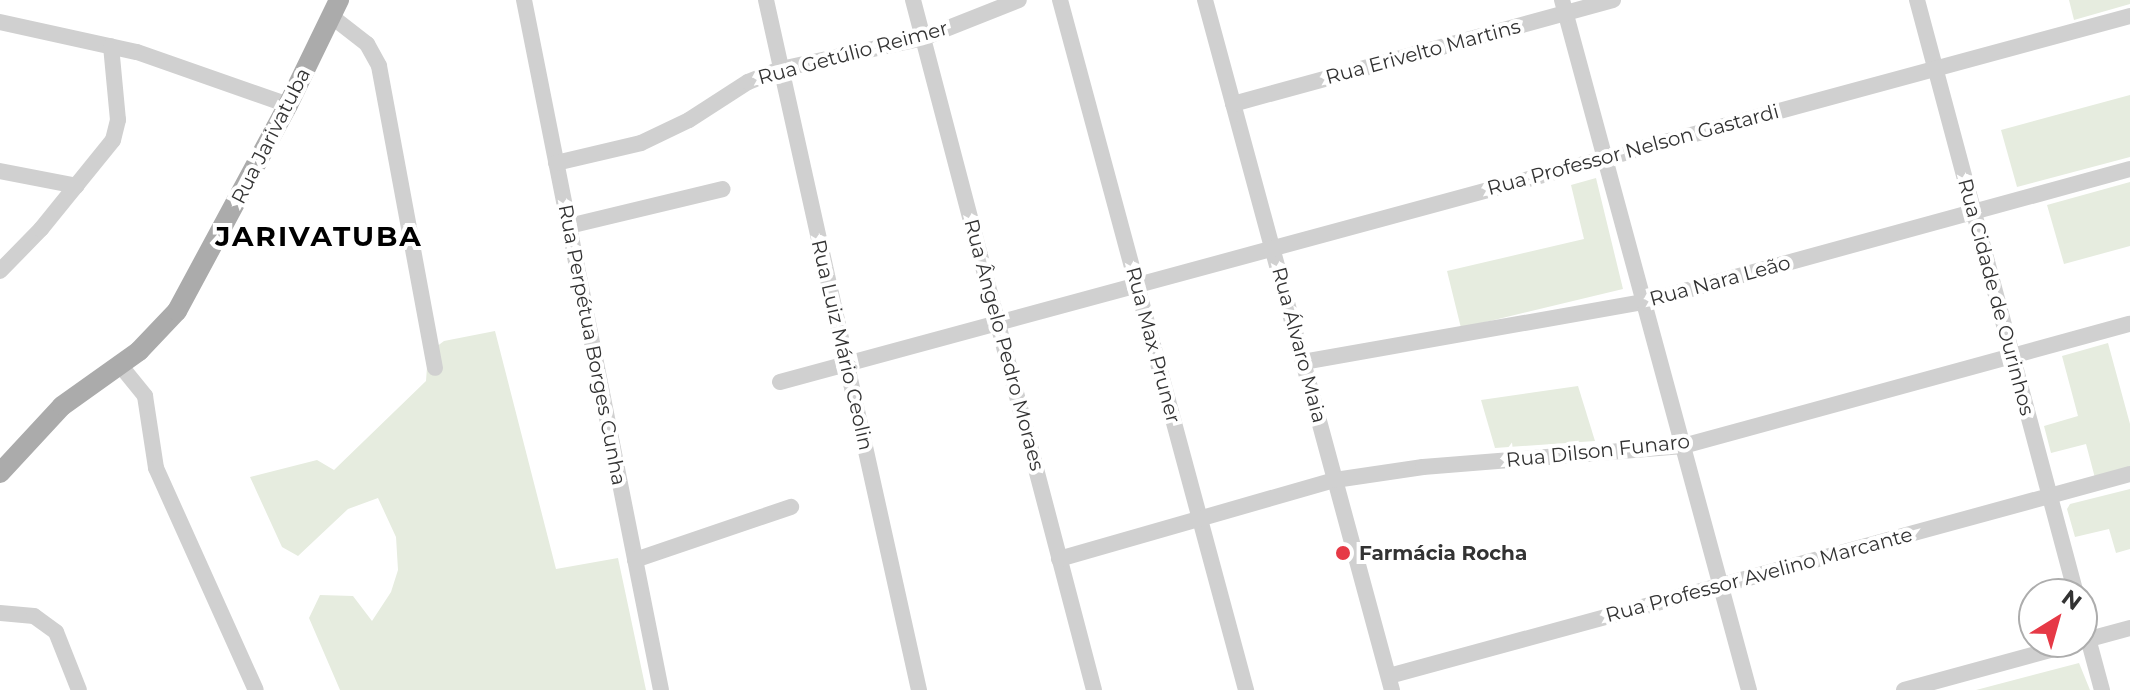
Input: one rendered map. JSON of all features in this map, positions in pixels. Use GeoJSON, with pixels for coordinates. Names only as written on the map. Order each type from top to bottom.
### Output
{"type":"FeatureCollection","features":[{"type":"Feature","properties":{"kind":"main road","name":"Rua Jarivatuba"},"geometry":{"type":"LineString","coordinates":[[0,473],[62,406],[153,340],[177,311],[288,105],[335,8]]}},
{"type":"Feature","properties":{"kind":"street","name":"Rua Luiz Mário Ceolin"},"geometry":{"type":"LineString","coordinates":[[766,0],[919,690]]}},
{"type":"Feature","properties":{"kind":"street","name":"Rua Ângelo Pedro Moraes"},"geometry":{"type":"LineString","coordinates":[[913,0],[1094,690]]}},
{"type":"Feature","properties":{"kind":"street","name":"Rua Getúlio Reimer"},"geometry":{"type":"LineString","coordinates":[[556,163],[614,152],[666,132],[748,82],[781,69],[923,38],[1019,0]]}},
{"type":"Feature","properties":{"kind":"street","name":"Rua Max Pruner"},"geometry":{"type":"LineString","coordinates":[[1060,0],[1246,690]]}},
{"type":"Feature","properties":{"kind":"street","name":"Rua Álvaro Maia"},"geometry":{"type":"LineString","coordinates":[[1205,0],[1390,683]]}},
{"type":"Feature","properties":{"kind":"street","name":"Rua Erivelto Martins"},"geometry":{"type":"LineString","coordinates":[[1233,104],[1563,7],[1613,0]]}},
{"type":"Feature","properties":{"kind":"street","name":"Rua Cidade de Ourinhos"},"geometry":{"type":"LineString","coordinates":[[1917,0],[2072,578]]}},
{"type":"Feature","properties":{"kind":"street","name":"Rua Perpétua Borges Cunha"},"geometry":{"type":"LineString","coordinates":[[527,1],[556,163],[661,690]]}},
{"type":"Feature","properties":{"kind":"street"},"geometry":{"type":"LineString","coordinates":[[1563,7],[1749,690]]}},
{"type":"Feature","properties":{"kind":"street"},"geometry":{"type":"LineString","coordinates":[[335,8],[367,44],[379,66],[435,368]]}},
{"type":"Feature","properties":{"kind":"street","name":"Rua Professor Nelson Gastardi"},"geometry":{"type":"LineString","coordinates":[[780,382],[2130,16]]}},
{"type":"Feature","properties":{"kind":"street"},"geometry":{"type":"LineString","coordinates":[[0,22],[111,46],[195,70],[288,105]]}},
{"type":"Feature","properties":{"kind":"street"},"geometry":{"type":"LineString","coordinates":[[0,271],[108,148],[117,129],[111,46]]}},
{"type":"Feature","properties":{"kind":"street","name":"Rua Nara Leão"},"geometry":{"type":"LineString","coordinates":[[1303,362],[1644,302],[2130,169]]}},
{"type":"Feature","properties":{"kind":"street"},"geometry":{"type":"LineString","coordinates":[[0,171],[77,186]]}},
{"type":"Feature","properties":{"kind":"street"},"geometry":{"type":"LineString","coordinates":[[569,226],[723,189]]}},
{"type":"Feature","properties":{"kind":"street","name":"Rua Dilson Funaro"},"geometry":{"type":"LineString","coordinates":[[1059,559],[1335,480],[1423,467],[1683,446],[2130,324]]}},
{"type":"Feature","properties":{"kind":"street"},"geometry":{"type":"LineString","coordinates":[[120,365],[145,396],[156,468],[256,690]]}},
{"type":"Feature","properties":{"kind":"street","name":"Rua Professor Avelino Marcante"},"geometry":{"type":"LineString","coordinates":[[1390,683],[1721,586],[2130,474]]}},
{"type":"Feature","properties":{"kind":"street"},"geometry":{"type":"LineString","coordinates":[[635,560],[791,507]]}},
{"type":"Feature","properties":{"kind":"street"},"geometry":{"type":"LineString","coordinates":[[0,613],[34,616],[56,632],[79,690]]}},
{"type":"Feature","properties":{"kind":"street"},"geometry":{"type":"LineString","coordinates":[[2098,637],[2130,628]]}},
{"type":"Feature","properties":{"kind":"street"},"geometry":{"type":"LineString","coordinates":[[1904,690],[2022,658]]}},
{"type":"Feature","properties":{"kind":"street"},"geometry":{"type":"LineString","coordinates":[[2090,658],[2102,690]]}},
{"type":"Feature","properties":{"kind":"shaded area"},"geometry":{"type":"Polygon","coordinates":[[[2069,0],[2130,0],[2130,4],[2074,20],[2069,0]]]}},
{"type":"Feature","properties":{"kind":"shaded area"},"geometry":{"type":"Polygon","coordinates":[[[2130,95],[2130,157],[2017,187],[2001,130],[2130,95]]]}},
{"type":"Feature","properties":{"kind":"shaded area"},"geometry":{"type":"Polygon","coordinates":[[[1596,178],[1623,289],[1461,328],[1447,271],[1584,239],[1571,185],[1596,178]]]}},
{"type":"Feature","properties":{"kind":"shaded area"},"geometry":{"type":"Polygon","coordinates":[[[2130,182],[2130,246],[2064,264],[2047,205],[2130,182]]]}},
{"type":"Feature","properties":{"kind":"shaded area"},"geometry":{"type":"Polygon","coordinates":[[[495,331],[556,569],[618,558],[646,690],[340,690],[309,618],[320,595],[353,596],[372,621],[391,592],[398,570],[396,537],[378,498],[348,509],[298,556],[282,547],[250,477],[317,460],[334,470],[426,381],[428,353],[444,341],[495,331]]]}},
{"type":"Feature","properties":{"kind":"shaded area"},"geometry":{"type":"Polygon","coordinates":[[[2108,343],[2130,424],[2130,469],[2095,478],[2086,444],[2051,453],[2044,426],[2078,416],[2062,356],[2108,343]]]}},
{"type":"Feature","properties":{"kind":"shaded area"},"geometry":{"type":"Polygon","coordinates":[[[1578,386],[1595,441],[1495,448],[1481,400],[1578,386]]]}},
{"type":"Feature","properties":{"kind":"shaded area"},"geometry":{"type":"Polygon","coordinates":[[[2130,489],[2130,549],[2116,553],[2109,529],[2075,537],[2067,509],[2070,504],[2130,489]]]}},
{"type":"Feature","properties":{"kind":"shaded area"},"geometry":{"type":"Polygon","coordinates":[[[2079,663],[2090,690],[1976,690],[2079,663]]]}},
{"type":"Feature","properties":{"kind":"place","name":"Farmácia Rocha"},"geometry":{"type":"Point","coordinates":[1343,553]}},
{"type":"Feature","properties":{"kind":"district","name":"JARIVATUBA"},"geometry":{"type":"Point","coordinates":[319,236]}}]}
